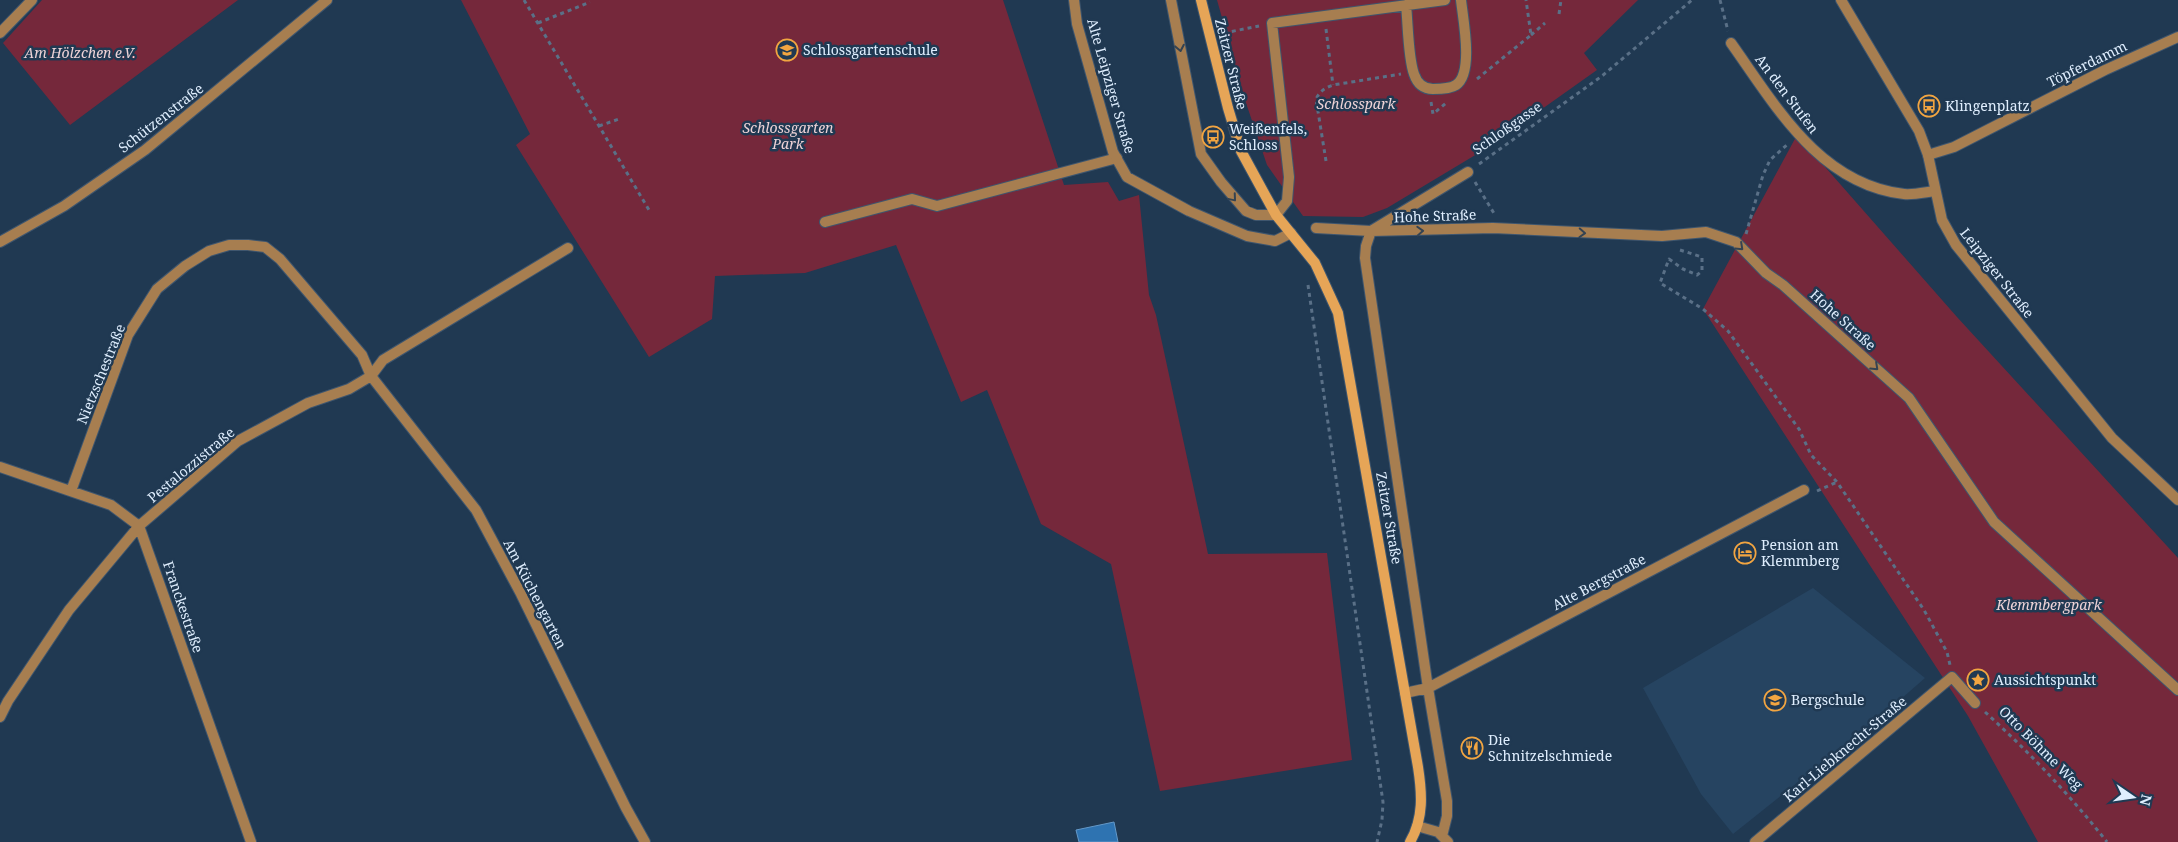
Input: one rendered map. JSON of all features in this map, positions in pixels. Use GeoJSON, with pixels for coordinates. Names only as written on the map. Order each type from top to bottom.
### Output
{"type":"FeatureCollection","features":[{"type":"Feature","properties":{"kind":"main road","name":"Zeitzer Straße"},"geometry":{"type":"LineString","coordinates":[[1201,0],[1228,108],[1241,151],[1276,215],[1315,263],[1338,313],[1422,795],[1417,826],[1410,842]]}},
{"type":"Feature","properties":{"kind":"street"},"geometry":{"type":"LineString","coordinates":[[0,33],[32,0]]}},
{"type":"Feature","properties":{"kind":"street","name":"Schützenstraße"},"geometry":{"type":"LineString","coordinates":[[0,242],[64,206],[145,150],[327,0]]}},
{"type":"Feature","properties":{"kind":"street","name":"Alte Leipziger Straße"},"geometry":{"type":"LineString","coordinates":[[1074,0],[1077,24],[1117,158],[1127,177],[1189,211],[1247,236],[1275,241],[1291,233]]}},
{"type":"Feature","properties":{"kind":"street"},"geometry":{"type":"LineString","coordinates":[[1171,0],[1202,154],[1221,182],[1246,211],[1256,214],[1276,215],[1287,201],[1289,177],[1272,23],[1445,0]]}},
{"type":"Feature","properties":{"kind":"street"},"geometry":{"type":"LineString","coordinates":[[1406,5],[1413,73],[1419,84],[1429,89],[1442,90],[1456,85],[1464,74],[1466,54],[1460,0]]}},
{"type":"Feature","properties":{"kind":"street","name":"Leipziger Straße"},"geometry":{"type":"LineString","coordinates":[[1841,0],[1919,131],[1928,155],[1942,220],[1956,245],[2112,438],[2178,500]]}},
{"type":"Feature","properties":{"kind":"street","name":"Töpferdamm"},"geometry":{"type":"LineString","coordinates":[[1928,155],[1954,147],[2105,70],[2178,37]]}},
{"type":"Feature","properties":{"kind":"street","name":"An den Stufen"},"geometry":{"type":"LineString","coordinates":[[1731,42],[1797,135],[1830,165],[1858,181],[1904,194],[1935,191]]}},
{"type":"Feature","properties":{"kind":"street"},"geometry":{"type":"LineString","coordinates":[[825,222],[912,199],[937,206],[1117,158]]}},
{"type":"Feature","properties":{"kind":"street","name":"Schloßgasse"},"geometry":{"type":"LineString","coordinates":[[1371,231],[1468,172]]}},
{"type":"Feature","properties":{"kind":"street"},"geometry":{"type":"LineString","coordinates":[[1316,228],[1371,231]]}},
{"type":"Feature","properties":{"kind":"street","name":"Hohe Straße"},"geometry":{"type":"LineString","coordinates":[[1371,231],[1494,228],[1662,236],[1706,232],[1736,242],[1766,273],[1909,398],[1994,522],[2178,690]]}},
{"type":"Feature","properties":{"kind":"street","name":"Zeitzer Straße"},"geometry":{"type":"LineString","coordinates":[[1371,231],[1366,246],[1366,258],[1428,688],[1447,801],[1445,839]]}},
{"type":"Feature","properties":{"kind":"street","name":"Nietzschestraße"},"geometry":{"type":"LineString","coordinates":[[71,491],[128,335],[157,289],[185,266],[210,251],[229,245],[248,244],[265,247],[285,264],[362,355],[371,376]]}},
{"type":"Feature","properties":{"kind":"street","name":"Pestalozzistraße"},"geometry":{"type":"LineString","coordinates":[[0,717],[4,699],[69,610],[139,526],[238,441],[308,403],[349,389],[371,376],[383,360],[568,248]]}},
{"type":"Feature","properties":{"kind":"street","name":"Am Küchengarten"},"geometry":{"type":"LineString","coordinates":[[371,376],[476,510],[521,594],[626,808],[645,842]]}},
{"type":"Feature","properties":{"kind":"street"},"geometry":{"type":"LineString","coordinates":[[0,467],[111,505],[139,526]]}},
{"type":"Feature","properties":{"kind":"street","name":"Alte Bergstraße"},"geometry":{"type":"LineString","coordinates":[[1405,693],[1428,688],[1809,492]]}},
{"type":"Feature","properties":{"kind":"street","name":"Franckestraße"},"geometry":{"type":"LineString","coordinates":[[139,526],[251,842]]}},
{"type":"Feature","properties":{"kind":"street"},"geometry":{"type":"LineString","coordinates":[[1952,677],[1975,703]]}},
{"type":"Feature","properties":{"kind":"street","name":"Karl-Liebknecht-Straße"},"geometry":{"type":"LineString","coordinates":[[1755,842],[1952,677]]}},
{"type":"Feature","properties":{"kind":"street"},"geometry":{"type":"LineString","coordinates":[[1417,826],[1438,832],[1445,839]]}},
{"type":"Feature","properties":{"kind":"path"},"geometry":{"type":"LineString","coordinates":[[524,0],[649,210]]}},
{"type":"Feature","properties":{"kind":"path"},"geometry":{"type":"LineString","coordinates":[[1526,0],[1531,35]]}},
{"type":"Feature","properties":{"kind":"path"},"geometry":{"type":"LineString","coordinates":[[1559,14],[1561,0]]}},
{"type":"Feature","properties":{"kind":"path","name":"Schloßgasse"},"geometry":{"type":"LineString","coordinates":[[1468,172],[1513,142],[1602,76],[1692,0]]}},
{"type":"Feature","properties":{"kind":"path"},"geometry":{"type":"LineString","coordinates":[[1720,0],[1731,42]]}},
{"type":"Feature","properties":{"kind":"path"},"geometry":{"type":"LineString","coordinates":[[538,23],[590,2]]}},
{"type":"Feature","properties":{"kind":"path"},"geometry":{"type":"LineString","coordinates":[[1230,33],[1272,23]]}},
{"type":"Feature","properties":{"kind":"path"},"geometry":{"type":"LineString","coordinates":[[1471,83],[1544,23]]}},
{"type":"Feature","properties":{"kind":"path"},"geometry":{"type":"LineString","coordinates":[[1327,34],[1333,85]]}},
{"type":"Feature","properties":{"kind":"path"},"geometry":{"type":"LineString","coordinates":[[1326,161],[1316,99],[1324,88],[1413,73]]}},
{"type":"Feature","properties":{"kind":"path"},"geometry":{"type":"LineString","coordinates":[[1429,89],[1433,114],[1448,102]]}},
{"type":"Feature","properties":{"kind":"path"},"geometry":{"type":"LineString","coordinates":[[599,126],[619,119]]}},
{"type":"Feature","properties":{"kind":"path"},"geometry":{"type":"LineString","coordinates":[[1744,240],[1770,160],[1797,135]]}},
{"type":"Feature","properties":{"kind":"path"},"geometry":{"type":"LineString","coordinates":[[1468,172],[1495,213],[1494,228]]}},
{"type":"Feature","properties":{"kind":"path"},"geometry":{"type":"LineString","coordinates":[[1662,236],[1666,246],[1702,257],[1702,271],[1696,275],[1683,270],[1669,259],[1660,283],[1702,309],[1728,331],[1799,429],[1811,456],[1837,482],[1924,610],[1947,652],[1952,677]]}},
{"type":"Feature","properties":{"kind":"path"},"geometry":{"type":"LineString","coordinates":[[1308,284],[1382,802],[1382,820],[1377,842]]}},
{"type":"Feature","properties":{"kind":"path"},"geometry":{"type":"LineString","coordinates":[[1809,492],[1837,482]]}},
{"type":"Feature","properties":{"kind":"path","name":"Otto Böhme Weg"},"geometry":{"type":"LineString","coordinates":[[1975,703],[2015,739],[2072,797],[2107,842]]}},
{"type":"Feature","properties":{"kind":"shaded area","name":"Bergschule"},"geometry":{"type":"Polygon","coordinates":[[[1813,588],[1925,678],[1886,712],[1733,834],[1701,794],[1643,688],[1813,588]]]}},
{"type":"Feature","properties":{"kind":"green space","name":"Am Hölzchen e.V."},"geometry":{"type":"Polygon","coordinates":[[[42,0],[238,0],[70,125],[3,43],[42,0]]]}},
{"type":"Feature","properties":{"kind":"green space","name":"Schlossgarten Park"},"geometry":{"type":"Polygon","coordinates":[[[461,0],[1003,0],[1064,185],[1108,182],[1119,201],[1139,195],[1149,295],[1156,315],[1208,554],[1327,553],[1352,760],[1160,791],[1111,564],[1041,524],[987,390],[961,402],[896,245],[805,273],[715,276],[712,319],[649,357],[516,145],[530,134],[461,0]]]}},
{"type":"Feature","properties":{"kind":"green space","name":"Schlosspark"},"geometry":{"type":"Polygon","coordinates":[[[1217,0],[1638,0],[1584,53],[1597,70],[1487,148],[1387,208],[1363,217],[1303,216],[1267,165],[1246,103],[1217,0]]]}},
{"type":"Feature","properties":{"kind":"green space","name":"Klemmbergpark"},"geometry":{"type":"Polygon","coordinates":[[[1797,135],[1957,317],[2178,558],[2178,842],[2038,842],[1968,716],[1703,309],[1797,135]]]}},
{"type":"Feature","properties":{"kind":"water"},"geometry":{"type":"Polygon","coordinates":[[[1114,822],[1118,842],[1079,842],[1076,830],[1114,822]]]}},
{"type":"Feature","properties":{"kind":"place","name":"Schlossgartenschule"},"geometry":{"type":"Point","coordinates":[787,50]}},
{"type":"Feature","properties":{"kind":"place","name":"Klingenplatz"},"geometry":{"type":"Point","coordinates":[1929,106]}},
{"type":"Feature","properties":{"kind":"place","name":"Weißenfels, Schloss"},"geometry":{"type":"Point","coordinates":[1213,137]}},
{"type":"Feature","properties":{"kind":"place","name":"Pension am Klemmberg"},"geometry":{"type":"Point","coordinates":[1745,553]}},
{"type":"Feature","properties":{"kind":"place","name":"Aussichtspunkt"},"geometry":{"type":"Point","coordinates":[1978,680]}},
{"type":"Feature","properties":{"kind":"place","name":"Bergschule"},"geometry":{"type":"Point","coordinates":[1775,700]}},
{"type":"Feature","properties":{"kind":"place","name":"Die Schnitzelschmiede"},"geometry":{"type":"Point","coordinates":[1472,748]}}]}
